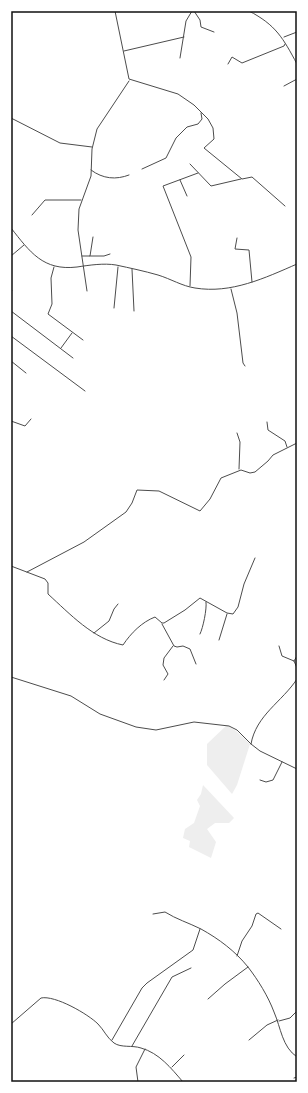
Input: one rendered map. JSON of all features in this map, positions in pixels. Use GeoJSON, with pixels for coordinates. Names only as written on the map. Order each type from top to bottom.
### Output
{"type":"FeatureCollection","features":[{"type":"Feature","properties":{"kind":"street"},"geometry":{"type":"LineString","coordinates":[[87,291],[78,230],[82,200],[91,176],[92,147],[98,126],[129,79],[115,11]]}},
{"type":"Feature","properties":{"kind":"street"},"geometry":{"type":"LineString","coordinates":[[180,58],[186,21],[193,11],[200,20],[201,27],[214,32]]}},
{"type":"Feature","properties":{"kind":"street"},"geometry":{"type":"LineString","coordinates":[[249,11],[275,27],[283,38],[297,64]]}},
{"type":"Feature","properties":{"kind":"street"},"geometry":{"type":"LineString","coordinates":[[283,38],[297,32]]}},
{"type":"Feature","properties":{"kind":"street"},"geometry":{"type":"LineString","coordinates":[[123,51],[184,37]]}},
{"type":"Feature","properties":{"kind":"street"},"geometry":{"type":"LineString","coordinates":[[228,64],[232,57],[242,63],[282,47],[285,43]]}},
{"type":"Feature","properties":{"kind":"street"},"geometry":{"type":"LineString","coordinates":[[129,79],[175,92],[201,112],[211,123],[214,135],[212,142],[204,148],[242,179]]}},
{"type":"Feature","properties":{"kind":"street"},"geometry":{"type":"LineString","coordinates":[[284,86],[297,79]]}},
{"type":"Feature","properties":{"kind":"street"},"geometry":{"type":"LineString","coordinates":[[142,169],[166,158],[176,138],[187,127],[198,124],[202,119],[201,112]]}},
{"type":"Feature","properties":{"kind":"street"},"geometry":{"type":"LineString","coordinates":[[11,118],[60,143],[92,147]]}},
{"type":"Feature","properties":{"kind":"street"},"geometry":{"type":"LineString","coordinates":[[190,164],[211,186],[252,177],[285,206]]}},
{"type":"Feature","properties":{"kind":"street"},"geometry":{"type":"LineString","coordinates":[[91,170],[99,175],[111,178],[129,175]]}},
{"type":"Feature","properties":{"kind":"street"},"geometry":{"type":"LineString","coordinates":[[190,287],[192,257],[163,188],[165,185],[198,173]]}},
{"type":"Feature","properties":{"kind":"street"},"geometry":{"type":"LineString","coordinates":[[180,180],[187,196]]}},
{"type":"Feature","properties":{"kind":"street"},"geometry":{"type":"LineString","coordinates":[[32,215],[45,200],[82,200]]}},
{"type":"Feature","properties":{"kind":"street"},"geometry":{"type":"LineString","coordinates":[[11,228],[24,245],[38,258],[54,266],[66,268],[103,264],[118,266],[159,275],[190,287],[231,288],[252,282],[297,264]]}},
{"type":"Feature","properties":{"kind":"street"},"geometry":{"type":"LineString","coordinates":[[90,256],[93,237]]}},
{"type":"Feature","properties":{"kind":"street"},"geometry":{"type":"LineString","coordinates":[[238,238],[235,249],[249,250],[252,282]]}},
{"type":"Feature","properties":{"kind":"street"},"geometry":{"type":"LineString","coordinates":[[11,256],[24,245]]}},
{"type":"Feature","properties":{"kind":"street"},"geometry":{"type":"LineString","coordinates":[[82,256],[104,256],[110,254]]}},
{"type":"Feature","properties":{"kind":"street"},"geometry":{"type":"LineString","coordinates":[[54,266],[51,278],[52,304],[48,314],[83,340]]}},
{"type":"Feature","properties":{"kind":"street"},"geometry":{"type":"LineString","coordinates":[[114,308],[118,266]]}},
{"type":"Feature","properties":{"kind":"street"},"geometry":{"type":"LineString","coordinates":[[132,269],[134,311]]}},
{"type":"Feature","properties":{"kind":"street"},"geometry":{"type":"LineString","coordinates":[[231,288],[237,313],[243,363],[245,366]]}},
{"type":"Feature","properties":{"kind":"street"},"geometry":{"type":"LineString","coordinates":[[11,311],[73,358]]}},
{"type":"Feature","properties":{"kind":"street"},"geometry":{"type":"LineString","coordinates":[[61,348],[72,332]]}},
{"type":"Feature","properties":{"kind":"street"},"geometry":{"type":"LineString","coordinates":[[11,336],[85,391]]}},
{"type":"Feature","properties":{"kind":"street"},"geometry":{"type":"LineString","coordinates":[[11,361],[26,373]]}},
{"type":"Feature","properties":{"kind":"street"},"geometry":{"type":"LineString","coordinates":[[11,421],[25,426],[31,419]]}},
{"type":"Feature","properties":{"kind":"street"},"geometry":{"type":"LineString","coordinates":[[267,422],[268,430],[286,442],[287,447]]}},
{"type":"Feature","properties":{"kind":"street"},"geometry":{"type":"LineString","coordinates":[[237,433],[240,442],[239,470]]}},
{"type":"Feature","properties":{"kind":"street"},"geometry":{"type":"LineString","coordinates":[[26,572],[84,542],[126,512],[132,503],[137,490],[159,491],[200,511],[210,499],[221,478],[239,470],[250,473],[255,472],[273,455],[297,443]]}},
{"type":"Feature","properties":{"kind":"street"},"geometry":{"type":"LineString","coordinates":[[162,623],[185,610],[198,599],[206,601],[227,613],[234,614],[255,558]]}},
{"type":"Feature","properties":{"kind":"street"},"geometry":{"type":"LineString","coordinates":[[11,566],[47,580],[48,594],[94,634],[123,645],[131,634],[147,620],[155,617],[162,623],[174,646]]}},
{"type":"Feature","properties":{"kind":"street"},"geometry":{"type":"LineString","coordinates":[[200,634],[203,627],[203,619],[207,611],[206,601]]}},
{"type":"Feature","properties":{"kind":"street"},"geometry":{"type":"LineString","coordinates":[[94,634],[109,621],[118,604]]}},
{"type":"Feature","properties":{"kind":"street"},"geometry":{"type":"LineString","coordinates":[[219,640],[227,613]]}},
{"type":"Feature","properties":{"kind":"street"},"geometry":{"type":"LineString","coordinates":[[174,646],[183,646],[190,649],[196,664]]}},
{"type":"Feature","properties":{"kind":"street"},"geometry":{"type":"LineString","coordinates":[[164,680],[168,674],[162,665],[164,658],[174,646]]}},
{"type":"Feature","properties":{"kind":"street"},"geometry":{"type":"LineString","coordinates":[[279,646],[282,656],[294,661],[297,668]]}},
{"type":"Feature","properties":{"kind":"street"},"geometry":{"type":"LineString","coordinates":[[294,661],[297,656]]}},
{"type":"Feature","properties":{"kind":"street"},"geometry":{"type":"LineString","coordinates":[[11,677],[71,696],[100,714],[136,727],[156,730],[194,722],[222,724],[237,730],[251,744],[297,769]]}},
{"type":"Feature","properties":{"kind":"street"},"geometry":{"type":"LineString","coordinates":[[251,744],[253,734],[262,717],[284,696],[297,679]]}},
{"type":"Feature","properties":{"kind":"street"},"geometry":{"type":"LineString","coordinates":[[260,780],[266,782],[273,780],[282,762]]}},
{"type":"Feature","properties":{"kind":"street"},"geometry":{"type":"LineString","coordinates":[[153,914],[165,912],[175,919],[200,929],[223,942],[248,968],[265,993],[278,1021],[282,1036],[288,1049],[297,1058]]}},
{"type":"Feature","properties":{"kind":"street"},"geometry":{"type":"LineString","coordinates":[[237,956],[241,944],[252,926],[256,914],[258,913],[281,928]]}},
{"type":"Feature","properties":{"kind":"street"},"geometry":{"type":"LineString","coordinates":[[112,1041],[142,988],[193,950],[200,929]]}},
{"type":"Feature","properties":{"kind":"street"},"geometry":{"type":"LineString","coordinates":[[132,1046],[172,977],[191,968]]}},
{"type":"Feature","properties":{"kind":"street"},"geometry":{"type":"LineString","coordinates":[[208,999],[225,984],[248,968]]}},
{"type":"Feature","properties":{"kind":"street"},"geometry":{"type":"LineString","coordinates":[[11,1024],[41,998],[48,998],[62,1002],[95,1021],[116,1044],[145,1049],[157,1056],[171,1068],[183,1082]]}},
{"type":"Feature","properties":{"kind":"street"},"geometry":{"type":"LineString","coordinates":[[249,1040],[267,1025],[290,1018],[297,1011]]}},
{"type":"Feature","properties":{"kind":"street"},"geometry":{"type":"LineString","coordinates":[[138,1082],[136,1067],[145,1049]]}},
{"type":"Feature","properties":{"kind":"street"},"geometry":{"type":"LineString","coordinates":[[171,1068],[184,1055]]}},
{"type":"Feature","properties":{"kind":"shaded area"},"geometry":{"type":"Polygon","coordinates":[[[227,725],[250,744],[237,785],[232,794],[207,765],[207,744],[227,725]]]}},
{"type":"Feature","properties":{"kind":"shaded area"},"geometry":{"type":"Polygon","coordinates":[[[203,785],[234,818],[229,823],[215,823],[207,829],[216,842],[211,858],[189,847],[190,841],[183,838],[185,829],[194,823],[200,806],[197,800],[201,794],[203,785]]]}}]}
